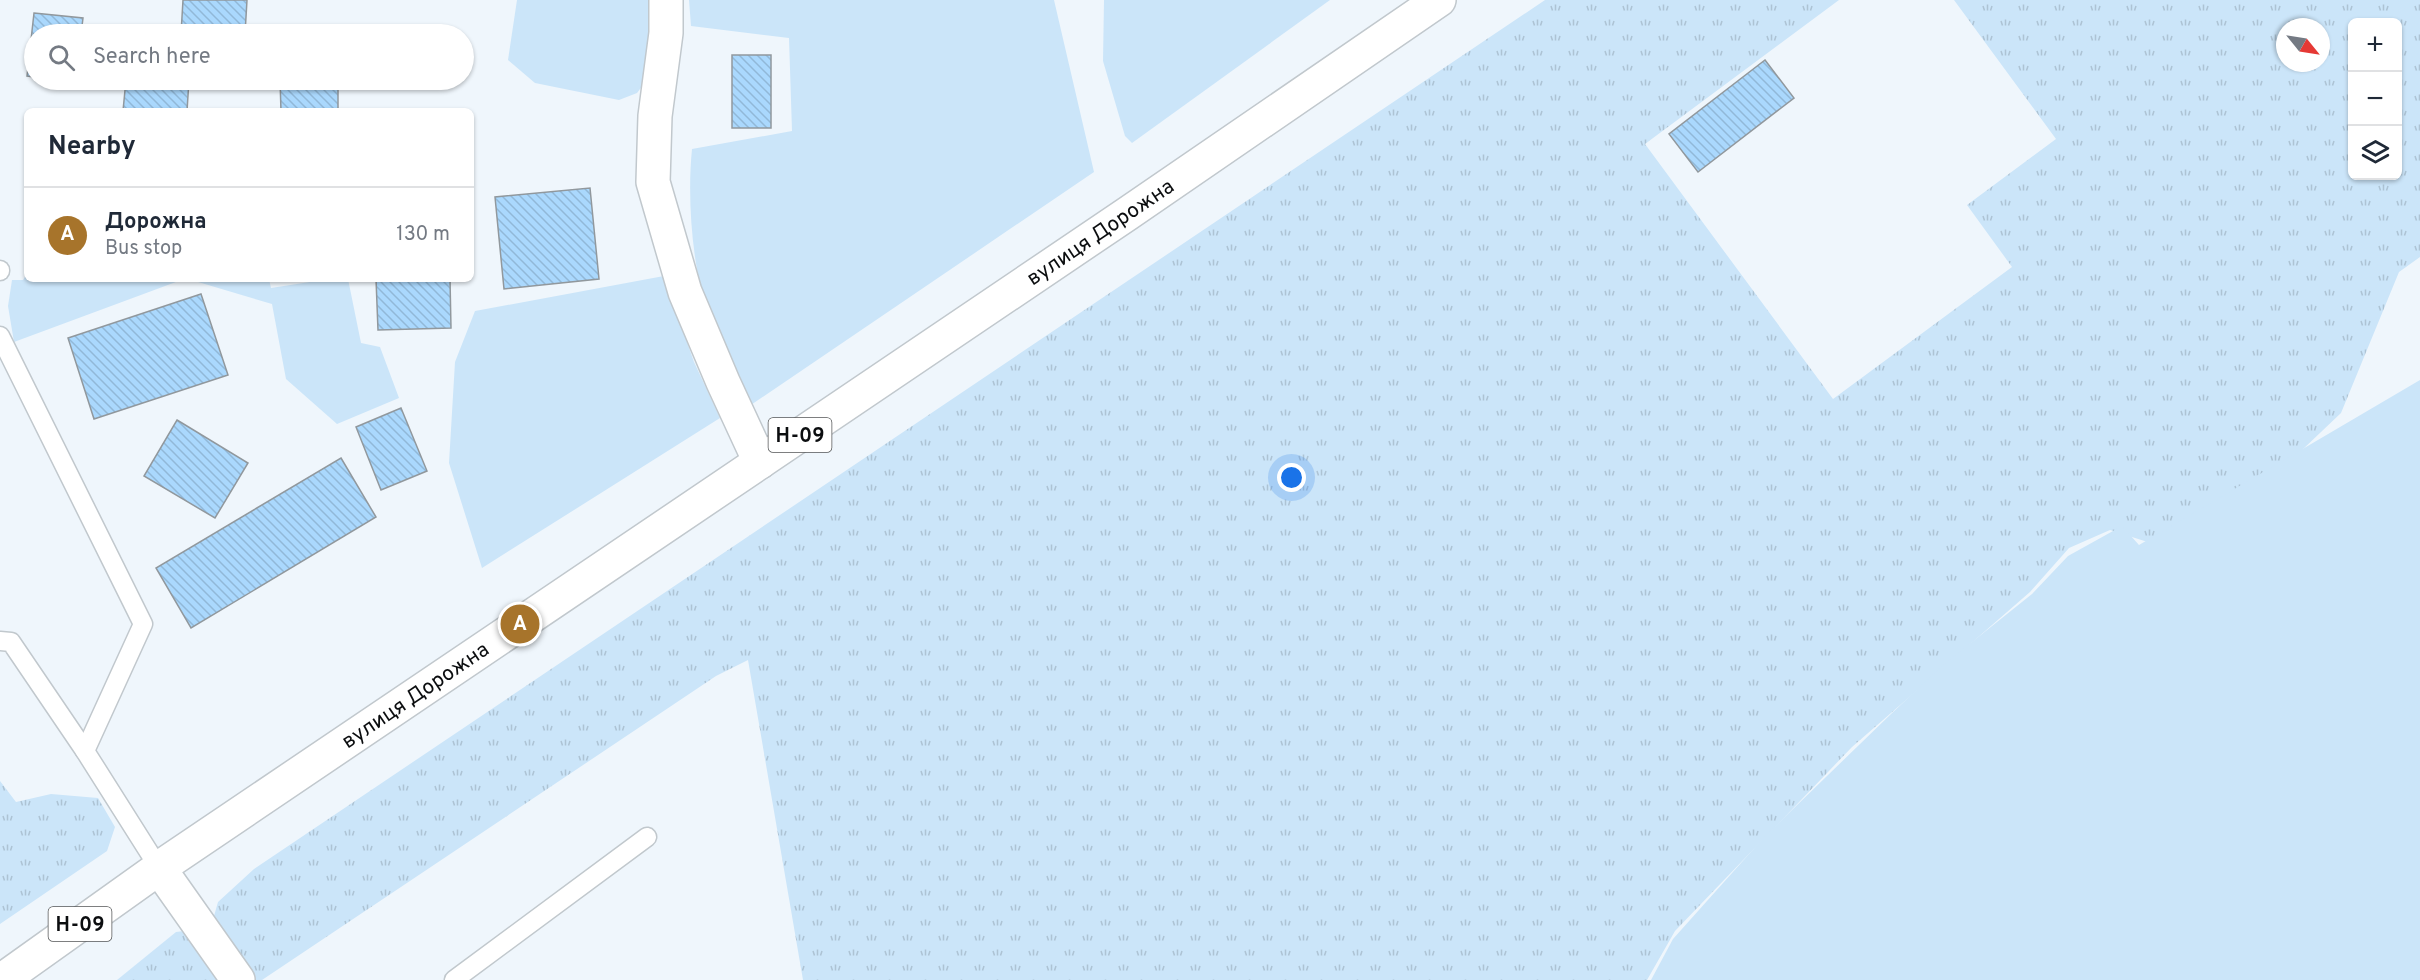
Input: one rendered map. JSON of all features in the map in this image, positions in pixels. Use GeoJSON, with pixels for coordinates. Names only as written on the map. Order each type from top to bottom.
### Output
{"type":"FeatureCollection","features":[{"type":"Feature","properties":{"kind":"main road"},"geometry":{"type":"LineString","coordinates":[[666,0],[666,33],[655,116],[653,182],[685,292],[760,462]]}},
{"type":"Feature","properties":{"kind":"main road","name":"вулиця Дорожна"},"geometry":{"type":"LineString","coordinates":[[2,980],[159,868],[1439,0]]}},
{"type":"Feature","properties":{"kind":"main road"},"geometry":{"type":"LineString","coordinates":[[159,868],[238,980]]}},
{"type":"Feature","properties":{"kind":"lane"},"geometry":{"type":"LineString","coordinates":[[0,336],[143,624],[85,751]]}},
{"type":"Feature","properties":{"kind":"lane"},"geometry":{"type":"LineString","coordinates":[[5,641],[85,751],[159,868]]}},
{"type":"Feature","properties":{"kind":"lane"},"geometry":{"type":"LineString","coordinates":[[454,980],[647,837]]}},
{"type":"Feature","properties":{"kind":"green space"},"geometry":{"type":"Polygon","coordinates":[[[517,0],[654,0],[646,81],[637,93],[619,100],[535,83],[508,60],[517,0]]]}},
{"type":"Feature","properties":{"kind":"green space"},"geometry":{"type":"Polygon","coordinates":[[[689,0],[1054,0],[1094,172],[745,409],[708,314],[698,275],[691,211],[692,149],[792,131],[789,38],[691,26],[689,0]]]}},
{"type":"Feature","properties":{"kind":"green space"},"geometry":{"type":"Polygon","coordinates":[[[1104,0],[1330,0],[1132,143],[1125,136],[1103,61],[1104,0]]]}},
{"type":"Feature","properties":{"kind":"green space"},"geometry":{"type":"Polygon","coordinates":[[[1545,0],[1839,0],[1645,144],[1833,399],[2012,267],[1967,205],[2056,139],[1954,0],[2420,0],[2420,257],[2399,272],[2341,413],[2258,492],[2157,545],[2110,530],[2069,548],[2030,592],[1852,747],[1675,931],[1647,980],[803,980],[748,660],[716,676],[262,980],[245,980],[246,973],[214,916],[218,902],[254,869],[1545,0]]]}},
{"type":"Feature","properties":{"kind":"green space"},"geometry":{"type":"Polygon","coordinates":[[[664,276],[694,362],[720,418],[482,568],[449,463],[455,362],[475,311],[664,276]]]}},
{"type":"Feature","properties":{"kind":"green space"},"geometry":{"type":"Polygon","coordinates":[[[24,278],[24,282],[176,282],[14,342],[8,306],[12,280],[24,278]]]}},
{"type":"Feature","properties":{"kind":"green space"},"geometry":{"type":"Polygon","coordinates":[[[198,282],[270,282],[271,288],[310,282],[349,282],[361,343],[380,347],[399,398],[337,424],[286,379],[272,304],[198,282]]]}},
{"type":"Feature","properties":{"kind":"green space"},"geometry":{"type":"Polygon","coordinates":[[[2420,380],[2420,980],[1651,980],[1673,939],[1766,835],[1942,666],[2032,594],[2068,556],[2122,526],[2139,545],[2420,380]]]}},
{"type":"Feature","properties":{"kind":"green space"},"geometry":{"type":"Polygon","coordinates":[[[0,781],[16,802],[51,794],[98,798],[115,827],[107,851],[0,924],[0,781]]]}},
{"type":"Feature","properties":{"kind":"green space"},"geometry":{"type":"Polygon","coordinates":[[[184,931],[219,980],[117,980],[176,932],[184,931]]]}},
{"type":"Feature","properties":{"kind":"building"},"geometry":{"type":"Polygon","coordinates":[[[183,0],[247,0],[246,24],[182,24],[183,0]]]}},
{"type":"Feature","properties":{"kind":"building"},"geometry":{"type":"Polygon","coordinates":[[[34,13],[83,18],[82,24],[33,24],[34,13]]]}},
{"type":"Feature","properties":{"kind":"building"},"geometry":{"type":"Polygon","coordinates":[[[732,55],[771,55],[771,128],[732,128],[732,55]]]}},
{"type":"Feature","properties":{"kind":"building"},"geometry":{"type":"Polygon","coordinates":[[[1765,60],[1794,98],[1698,172],[1669,134],[1765,60]]]}},
{"type":"Feature","properties":{"kind":"building"},"geometry":{"type":"Polygon","coordinates":[[[125,90],[188,90],[187,108],[123,108],[125,90]]]}},
{"type":"Feature","properties":{"kind":"building"},"geometry":{"type":"Polygon","coordinates":[[[280,90],[338,90],[338,108],[281,108],[280,90]]]}},
{"type":"Feature","properties":{"kind":"building"},"geometry":{"type":"Polygon","coordinates":[[[590,188],[599,279],[504,289],[495,197],[590,188]]]}},
{"type":"Feature","properties":{"kind":"building"},"geometry":{"type":"Polygon","coordinates":[[[376,282],[450,282],[451,328],[378,330],[376,282]]]}},
{"type":"Feature","properties":{"kind":"building"},"geometry":{"type":"Polygon","coordinates":[[[201,294],[228,375],[94,419],[68,338],[201,294]]]}},
{"type":"Feature","properties":{"kind":"building"},"geometry":{"type":"Polygon","coordinates":[[[401,408],[427,471],[381,490],[356,427],[401,408]]]}},
{"type":"Feature","properties":{"kind":"building"},"geometry":{"type":"Polygon","coordinates":[[[177,420],[248,463],[215,518],[144,476],[177,420]]]}},
{"type":"Feature","properties":{"kind":"building"},"geometry":{"type":"Polygon","coordinates":[[[341,458],[376,517],[191,628],[156,568],[341,458]]]}},
{"type":"Feature","properties":{"kind":"place","name":"Дорожна"},"geometry":{"type":"Point","coordinates":[520,624]}}]}
